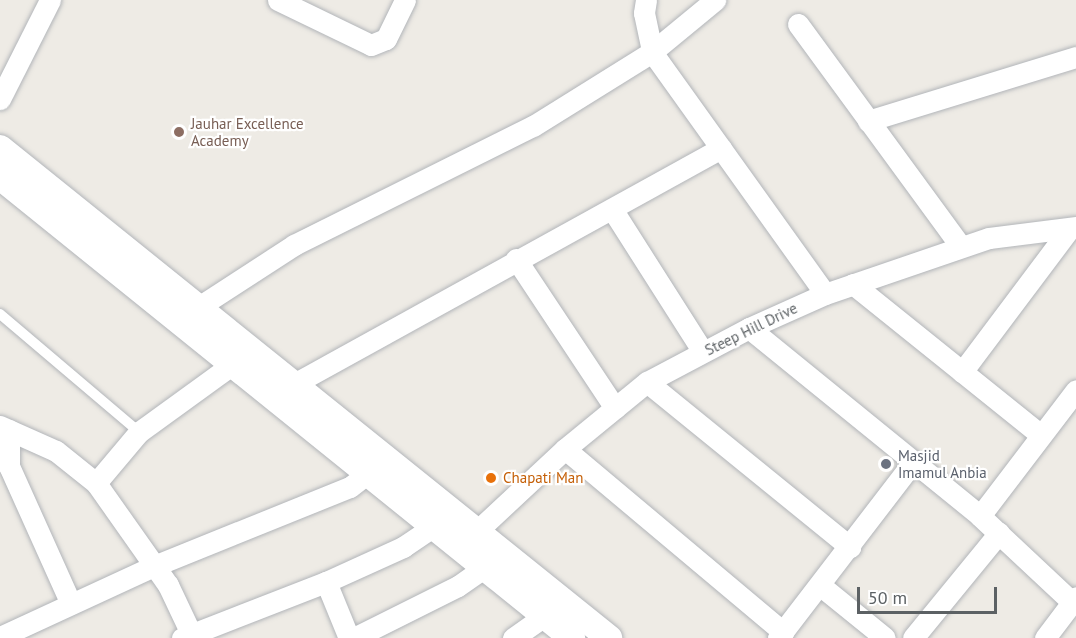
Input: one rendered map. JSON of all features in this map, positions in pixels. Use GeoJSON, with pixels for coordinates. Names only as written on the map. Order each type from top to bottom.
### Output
{"type":"FeatureCollection","features":[{"type":"Feature","properties":{"kind":"street"},"geometry":{"type":"LineString","coordinates":[[0,99],[50,0]]}},
{"type":"Feature","properties":{"kind":"street"},"geometry":{"type":"LineString","coordinates":[[278,0],[371,45],[386,39],[405,0]]}},
{"type":"Feature","properties":{"kind":"street"},"geometry":{"type":"LineString","coordinates":[[646,0],[644,12],[652,52],[825,294]]}},
{"type":"Feature","properties":{"kind":"street"},"geometry":{"type":"LineString","coordinates":[[197,308],[294,245],[533,126],[652,52],[715,0]]}},
{"type":"Feature","properties":{"kind":"street"},"geometry":{"type":"LineString","coordinates":[[798,24],[961,247]]}},
{"type":"Feature","properties":{"kind":"street"},"geometry":{"type":"LineString","coordinates":[[868,121],[1076,57]]}},
{"type":"Feature","properties":{"kind":"street"},"geometry":{"type":"LineString","coordinates":[[0,148],[292,385],[376,467],[433,527],[572,638]]}},
{"type":"Feature","properties":{"kind":"street"},"geometry":{"type":"LineString","coordinates":[[292,385],[721,148]]}},
{"type":"Feature","properties":{"kind":"street"},"geometry":{"type":"LineString","coordinates":[[0,177],[233,364],[376,467],[477,531],[609,638]]}},
{"type":"Feature","properties":{"kind":"street"},"geometry":{"type":"LineString","coordinates":[[612,209],[703,352]]}},
{"type":"Feature","properties":{"kind":"street"},"geometry":{"type":"LineString","coordinates":[[962,372],[1073,227]]}},
{"type":"Feature","properties":{"kind":"street","name":"Steep Hill Drive"},"geometry":{"type":"LineString","coordinates":[[477,531],[565,449],[647,382],[749,328],[825,294],[961,247],[1018,232],[1073,227]]}},
{"type":"Feature","properties":{"kind":"street"},"geometry":{"type":"LineString","coordinates":[[516,260],[615,408]]}},
{"type":"Feature","properties":{"kind":"street"},"geometry":{"type":"LineString","coordinates":[[853,284],[1041,435]]}},
{"type":"Feature","properties":{"kind":"street"},"geometry":{"type":"LineString","coordinates":[[749,328],[980,516],[1072,609],[1045,638]]}},
{"type":"Feature","properties":{"kind":"street"},"geometry":{"type":"LineString","coordinates":[[96,483],[139,432],[233,364]]}},
{"type":"Feature","properties":{"kind":"street"},"geometry":{"type":"LineString","coordinates":[[647,382],[850,547]]}},
{"type":"Feature","properties":{"kind":"street"},"geometry":{"type":"LineString","coordinates":[[980,516],[1076,390]]}},
{"type":"Feature","properties":{"kind":"street"},"geometry":{"type":"LineString","coordinates":[[70,604],[5,468],[4,428],[56,451],[96,483],[168,585],[189,636],[326,582],[403,546],[433,527]]}},
{"type":"Feature","properties":{"kind":"street"},"geometry":{"type":"LineString","coordinates":[[565,449],[781,635],[913,462]]}},
{"type":"Feature","properties":{"kind":"street"},"geometry":{"type":"LineString","coordinates":[[0,637],[153,566],[350,487],[376,467]]}},
{"type":"Feature","properties":{"kind":"street"},"geometry":{"type":"LineString","coordinates":[[913,638],[999,533]]}},
{"type":"Feature","properties":{"kind":"street"},"geometry":{"type":"LineString","coordinates":[[354,638],[458,586],[484,568]]}},
{"type":"Feature","properties":{"kind":"street"},"geometry":{"type":"LineString","coordinates":[[326,582],[349,638]]}},
{"type":"Feature","properties":{"kind":"street"},"geometry":{"type":"LineString","coordinates":[[820,586],[885,638]]}},
{"type":"Feature","properties":{"kind":"street"},"geometry":{"type":"LineString","coordinates":[[513,638],[544,616]]}},
{"type":"Feature","properties":{"kind":"lane"},"geometry":{"type":"LineString","coordinates":[[0,314],[139,432]]}},
{"type":"Feature","properties":{"kind":"place","name":"Jauhar Excellence Academy"},"geometry":{"type":"Point","coordinates":[179,132]}},
{"type":"Feature","properties":{"kind":"place","name":"Masjid Imamul Anbia"},"geometry":{"type":"Point","coordinates":[886,464]}},
{"type":"Feature","properties":{"kind":"place","name":"Chapati Man"},"geometry":{"type":"Point","coordinates":[491,478]}}]}
